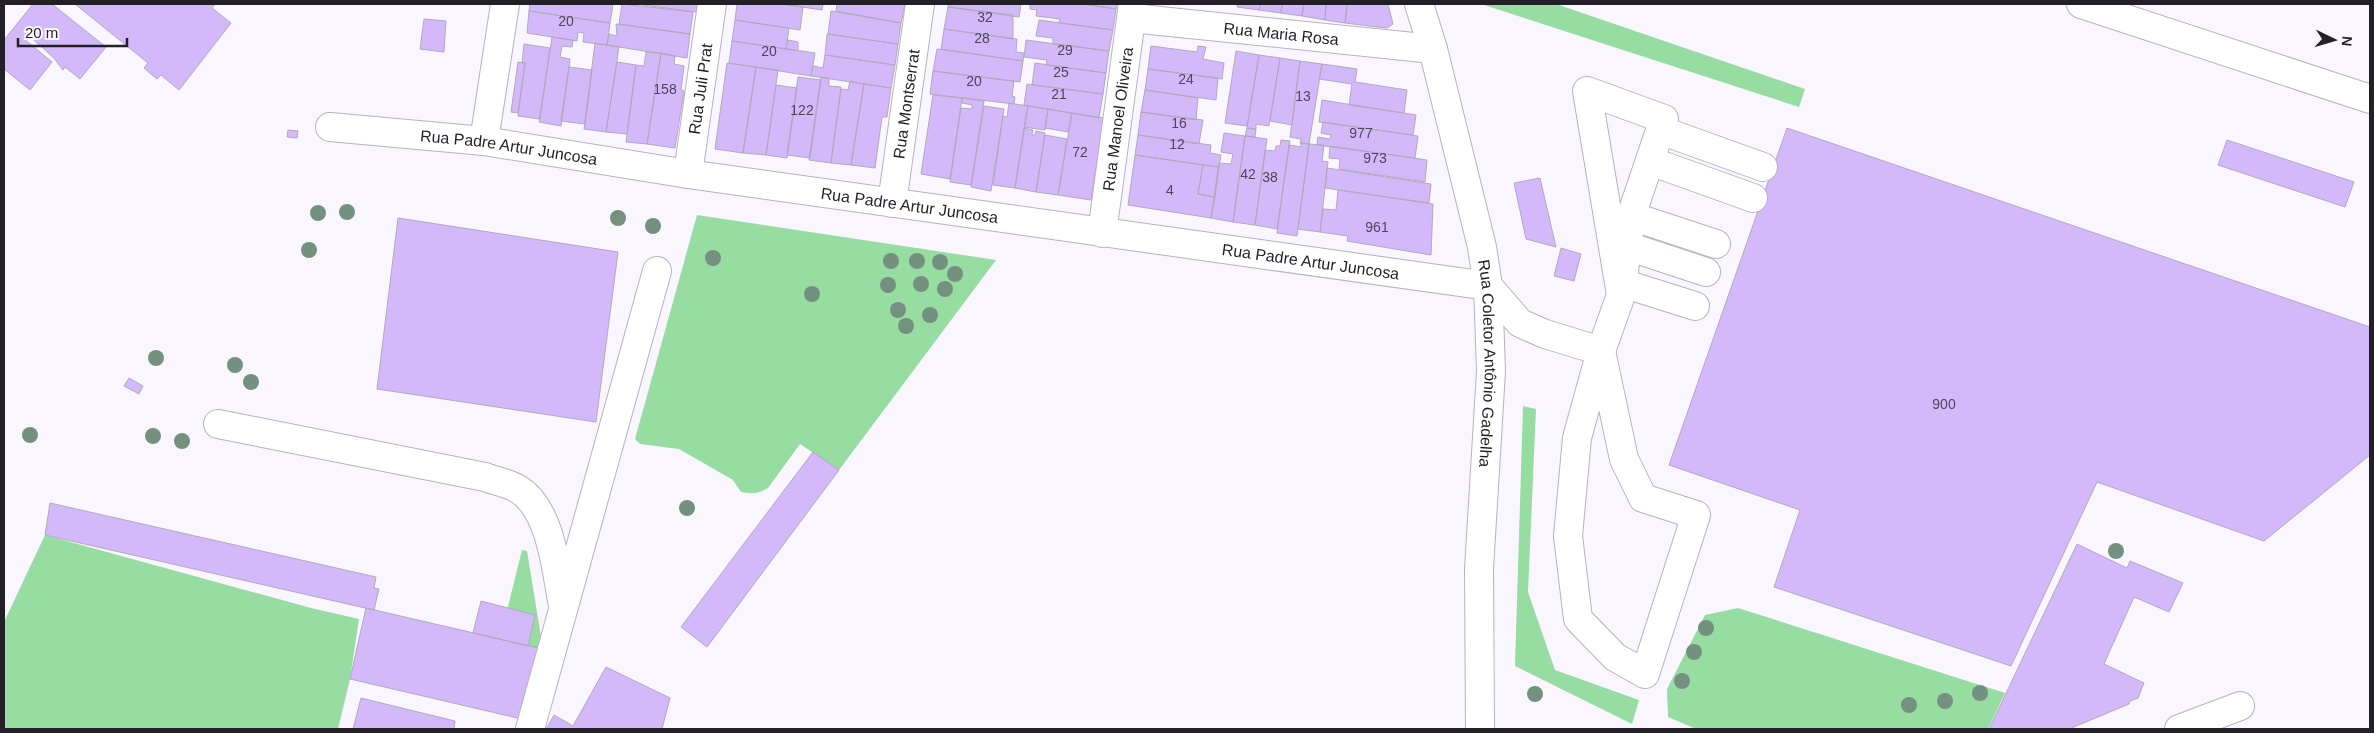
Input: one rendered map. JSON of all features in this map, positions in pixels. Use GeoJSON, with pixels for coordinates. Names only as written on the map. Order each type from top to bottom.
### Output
{"type":"FeatureCollection","features":[{"type":"Feature","properties":{"kind":"street"},"geometry":{"type":"LineString","coordinates":[[484,141],[505,4]]}},
{"type":"Feature","properties":{"kind":"street","name":"Rua Juli Prat"},"geometry":{"type":"LineString","coordinates":[[688,174],[712,4]]}},
{"type":"Feature","properties":{"kind":"street","name":"Rua Montserrat"},"geometry":{"type":"LineString","coordinates":[[892,203],[920,4]]}},
{"type":"Feature","properties":{"kind":"street","name":"Rua Coletor Antônio Gadelha"},"geometry":{"type":"LineString","coordinates":[[1419,4],[1433,48],[1482,247],[1488,286],[1491,371],[1479,569],[1480,729]]}},
{"type":"Feature","properties":{"kind":"street"},"geometry":{"type":"LineString","coordinates":[[2081,4],[2370,100]]}},
{"type":"Feature","properties":{"kind":"street","name":"Rua Maria Rosa"},"geometry":{"type":"LineString","coordinates":[[1132,11],[1433,48]]}},
{"type":"Feature","properties":{"kind":"street","name":"Rua Manoel Oliveira"},"geometry":{"type":"LineString","coordinates":[[1102,233],[1132,11]]}},
{"type":"Feature","properties":{"kind":"street"},"geometry":{"type":"LineString","coordinates":[[1601,351],[1624,459],[1642,498],[1696,515],[1645,674],[1615,657],[1578,619],[1568,536],[1577,438],[1601,351],[1621,289],[1631,216],[1664,119],[1587,91],[1621,289]]}},
{"type":"Feature","properties":{"kind":"street","name":"Rua Padre Artur Juncosa"},"geometry":{"type":"LineString","coordinates":[[330,127],[484,141],[688,174],[1488,286]]}},
{"type":"Feature","properties":{"kind":"street"},"geometry":{"type":"LineString","coordinates":[[1660,130],[1763,168]]}},
{"type":"Feature","properties":{"kind":"street"},"geometry":{"type":"LineString","coordinates":[[1650,161],[1753,198]]}},
{"type":"Feature","properties":{"kind":"street"},"geometry":{"type":"LineString","coordinates":[[1631,216],[1716,244]]}},
{"type":"Feature","properties":{"kind":"street"},"geometry":{"type":"LineString","coordinates":[[1627,246],[1706,272]]}},
{"type":"Feature","properties":{"kind":"street"},"geometry":{"type":"LineString","coordinates":[[530,729],[657,271]]}},
{"type":"Feature","properties":{"kind":"street"},"geometry":{"type":"LineString","coordinates":[[1488,286],[1520,323],[1545,334],[1601,351]]}},
{"type":"Feature","properties":{"kind":"street"},"geometry":{"type":"LineString","coordinates":[[1621,289],[1694,306]]}},
{"type":"Feature","properties":{"kind":"street"},"geometry":{"type":"LineString","coordinates":[[218,424],[485,477],[518,489],[541,513],[553,551],[564,607]]}},
{"type":"Feature","properties":{"kind":"street"},"geometry":{"type":"LineString","coordinates":[[2179,729],[2240,706]]}},
{"type":"Feature","properties":{"kind":"green space"},"geometry":{"type":"Polygon","coordinates":[[[1481,4],[1556,4],[1805,89],[1799,107],[1481,4]]]}},
{"type":"Feature","properties":{"kind":"green space"},"geometry":{"type":"Polygon","coordinates":[[[697,215],[996,260],[839,470],[800,444],[768,488],[758,492],[745,493],[741,492],[733,480],[679,449],[640,444],[635,439],[697,215]]]}},
{"type":"Feature","properties":{"kind":"green space"},"geometry":{"type":"Polygon","coordinates":[[[1523,406],[1536,409],[1528,592],[1555,670],[1639,700],[1632,724],[1515,666],[1523,406]]]}},
{"type":"Feature","properties":{"kind":"green space"},"geometry":{"type":"Polygon","coordinates":[[[45,535],[311,608],[359,619],[350,679],[338,729],[4,729],[4,622],[45,535]]]}},
{"type":"Feature","properties":{"kind":"green space"},"geometry":{"type":"Polygon","coordinates":[[[522,550],[527,551],[543,649],[499,643],[522,550]]]}},
{"type":"Feature","properties":{"kind":"green space"},"geometry":{"type":"Polygon","coordinates":[[[1738,608],[2005,693],[1988,729],[1696,729],[1668,717],[1667,689],[1705,615],[1738,608]]]}},
{"type":"Feature","properties":{"kind":"building"},"geometry":{"type":"Polygon","coordinates":[[[33,4],[52,4],[106,47],[80,79],[65,67],[63,70],[54,58],[27,34],[23,38],[52,62],[30,90],[4,69],[4,40],[33,4]]]}},
{"type":"Feature","properties":{"kind":"building"},"geometry":{"type":"Polygon","coordinates":[[[75,4],[215,4],[212,8],[231,23],[179,90],[161,75],[157,79],[144,68],[148,63],[75,4]]]}},
{"type":"Feature","properties":{"kind":"building"},"geometry":{"type":"Polygon","coordinates":[[[530,4],[613,4],[610,23],[529,11],[530,4]]]}},
{"type":"Feature","properties":{"kind":"building"},"geometry":{"type":"Polygon","coordinates":[[[622,4],[693,12],[690,34],[619,24],[622,4]]]}},
{"type":"Feature","properties":{"kind":"building"},"geometry":{"type":"Polygon","coordinates":[[[635,4],[698,4],[697,12],[635,4]]]}},
{"type":"Feature","properties":{"kind":"building"},"geometry":{"type":"Polygon","coordinates":[[[737,4],[782,4],[803,7],[800,30],[735,20],[737,4]]]}},
{"type":"Feature","properties":{"kind":"building"},"geometry":{"type":"Polygon","coordinates":[[[782,4],[823,4],[822,10],[782,4]]]}},
{"type":"Feature","properties":{"kind":"building"},"geometry":{"type":"Polygon","coordinates":[[[837,4],[905,4],[901,23],[836,11],[837,4]]]}},
{"type":"Feature","properties":{"kind":"building"},"geometry":{"type":"Polygon","coordinates":[[[948,4],[1021,4],[1019,17],[948,7],[948,4]]]}},
{"type":"Feature","properties":{"kind":"building"},"geometry":{"type":"Polygon","coordinates":[[[1030,4],[1083,4],[1116,9],[1113,30],[1059,23],[1060,19],[1036,16],[1037,10],[1030,9],[1030,4]]]}},
{"type":"Feature","properties":{"kind":"building"},"geometry":{"type":"Polygon","coordinates":[[[1083,4],[1117,4],[1116,9],[1083,4]]]}},
{"type":"Feature","properties":{"kind":"building"},"geometry":{"type":"Polygon","coordinates":[[[1237,4],[1260,4],[1259,10],[1237,7],[1237,4]]]}},
{"type":"Feature","properties":{"kind":"building"},"geometry":{"type":"Polygon","coordinates":[[[1260,4],[1282,4],[1281,13],[1259,10],[1260,4]]]}},
{"type":"Feature","properties":{"kind":"building"},"geometry":{"type":"Polygon","coordinates":[[[1282,4],[1304,4],[1302,16],[1281,13],[1282,4]]]}},
{"type":"Feature","properties":{"kind":"building"},"geometry":{"type":"Polygon","coordinates":[[[1304,4],[1326,4],[1325,20],[1302,16],[1304,4]]]}},
{"type":"Feature","properties":{"kind":"building"},"geometry":{"type":"Polygon","coordinates":[[[1326,4],[1347,4],[1345,23],[1325,20],[1326,4]]]}},
{"type":"Feature","properties":{"kind":"building"},"geometry":{"type":"Polygon","coordinates":[[[1347,4],[1388,4],[1393,24],[1387,28],[1345,23],[1347,4]]]}},
{"type":"Feature","properties":{"kind":"building"},"geometry":{"type":"Polygon","coordinates":[[[948,7],[1013,15],[1013,39],[944,29],[948,7]]]}},
{"type":"Feature","properties":{"kind":"building"},"geometry":{"type":"Polygon","coordinates":[[[529,11],[610,23],[607,45],[583,42],[584,33],[578,32],[577,41],[527,33],[529,11]]]}},
{"type":"Feature","properties":{"kind":"building"},"geometry":{"type":"Polygon","coordinates":[[[831,11],[901,23],[898,44],[828,34],[831,11]]]}},
{"type":"Feature","properties":{"kind":"building"},"geometry":{"type":"Polygon","coordinates":[[[424,19],[446,21],[444,52],[420,49],[424,19]]]}},
{"type":"Feature","properties":{"kind":"building"},"geometry":{"type":"Polygon","coordinates":[[[735,20],[789,28],[786,49],[732,41],[735,20]]]}},
{"type":"Feature","properties":{"kind":"building"},"geometry":{"type":"Polygon","coordinates":[[[1039,20],[1113,30],[1109,51],[1053,44],[1053,38],[1036,36],[1039,20]]]}},
{"type":"Feature","properties":{"kind":"building"},"geometry":{"type":"Polygon","coordinates":[[[616,24],[690,34],[687,58],[607,45],[609,34],[617,36],[616,24]]]}},
{"type":"Feature","properties":{"kind":"building"},"geometry":{"type":"Polygon","coordinates":[[[944,29],[1017,39],[1016,52],[1024,53],[1023,61],[941,49],[944,29]]]}},
{"type":"Feature","properties":{"kind":"building"},"geometry":{"type":"Polygon","coordinates":[[[827,34],[898,44],[895,65],[825,55],[827,34]]]}},
{"type":"Feature","properties":{"kind":"building"},"geometry":{"type":"Polygon","coordinates":[[[552,37],[573,40],[572,47],[562,46],[560,57],[570,59],[561,126],[539,122],[552,37]]]}},
{"type":"Feature","properties":{"kind":"building"},"geometry":{"type":"Polygon","coordinates":[[[788,40],[798,42],[798,51],[786,49],[788,40]]]}},
{"type":"Feature","properties":{"kind":"building"},"geometry":{"type":"Polygon","coordinates":[[[1026,40],[1109,51],[1106,73],[1046,65],[1047,60],[1024,57],[1026,40]]]}},
{"type":"Feature","properties":{"kind":"building"},"geometry":{"type":"Polygon","coordinates":[[[732,41],[815,53],[811,76],[729,63],[732,41]]]}},
{"type":"Feature","properties":{"kind":"building"},"geometry":{"type":"Polygon","coordinates":[[[595,43],[619,47],[606,132],[584,129],[595,43]]]}},
{"type":"Feature","properties":{"kind":"building"},"geometry":{"type":"Polygon","coordinates":[[[524,44],[550,48],[540,119],[518,116],[525,63],[522,63],[524,44]]]}},
{"type":"Feature","properties":{"kind":"building"},"geometry":{"type":"Polygon","coordinates":[[[1151,46],[1197,52],[1198,46],[1206,47],[1203,59],[1224,63],[1222,79],[1148,69],[1151,46]]]}},
{"type":"Feature","properties":{"kind":"building"},"geometry":{"type":"Polygon","coordinates":[[[937,49],[1023,61],[1020,82],[933,71],[937,49]]]}},
{"type":"Feature","properties":{"kind":"building"},"geometry":{"type":"Polygon","coordinates":[[[1236,51],[1259,55],[1247,126],[1225,123],[1236,51]]]}},
{"type":"Feature","properties":{"kind":"building"},"geometry":{"type":"Polygon","coordinates":[[[646,52],[661,53],[647,144],[626,142],[636,65],[644,66],[646,52]]]}},
{"type":"Feature","properties":{"kind":"building"},"geometry":{"type":"Polygon","coordinates":[[[661,53],[675,56],[674,64],[684,66],[681,90],[684,91],[675,148],[647,144],[661,53]]]}},
{"type":"Feature","properties":{"kind":"building"},"geometry":{"type":"Polygon","coordinates":[[[825,55],[895,65],[891,88],[811,76],[813,66],[823,68],[825,55]]]}},
{"type":"Feature","properties":{"kind":"building"},"geometry":{"type":"Polygon","coordinates":[[[1259,55],[1280,58],[1269,126],[1256,124],[1256,129],[1247,128],[1259,55]]]}},
{"type":"Feature","properties":{"kind":"building"},"geometry":{"type":"Polygon","coordinates":[[[1280,58],[1300,61],[1292,125],[1270,121],[1280,58]]]}},
{"type":"Feature","properties":{"kind":"building"},"geometry":{"type":"Polygon","coordinates":[[[1300,61],[1322,64],[1309,144],[1300,143],[1301,139],[1290,137],[1300,61]]]}},
{"type":"Feature","properties":{"kind":"building"},"geometry":{"type":"Polygon","coordinates":[[[518,62],[525,63],[518,113],[511,112],[518,62]]]}},
{"type":"Feature","properties":{"kind":"building"},"geometry":{"type":"Polygon","coordinates":[[[617,62],[636,65],[627,134],[606,132],[617,62]]]}},
{"type":"Feature","properties":{"kind":"building"},"geometry":{"type":"Polygon","coordinates":[[[727,63],[756,67],[743,153],[715,149],[727,63]]]}},
{"type":"Feature","properties":{"kind":"building"},"geometry":{"type":"Polygon","coordinates":[[[1035,63],[1106,73],[1103,94],[1032,85],[1035,63]]]}},
{"type":"Feature","properties":{"kind":"building"},"geometry":{"type":"Polygon","coordinates":[[[1322,64],[1357,69],[1355,82],[1407,90],[1404,113],[1349,105],[1352,84],[1319,79],[1322,64]]]}},
{"type":"Feature","properties":{"kind":"building"},"geometry":{"type":"Polygon","coordinates":[[[569,67],[592,70],[585,124],[561,121],[569,67]]]}},
{"type":"Feature","properties":{"kind":"building"},"geometry":{"type":"Polygon","coordinates":[[[756,67],[778,70],[766,155],[743,153],[756,67]]]}},
{"type":"Feature","properties":{"kind":"building"},"geometry":{"type":"Polygon","coordinates":[[[1148,69],[1218,78],[1216,100],[1145,90],[1148,69]]]}},
{"type":"Feature","properties":{"kind":"building"},"geometry":{"type":"Polygon","coordinates":[[[933,71],[1014,81],[1012,96],[1015,97],[1014,104],[930,94],[933,71]]]}},
{"type":"Feature","properties":{"kind":"building"},"geometry":{"type":"Polygon","coordinates":[[[798,77],[821,80],[810,158],[787,155],[798,77]]]}},
{"type":"Feature","properties":{"kind":"building"},"geometry":{"type":"Polygon","coordinates":[[[821,77],[829,78],[829,86],[841,87],[831,163],[809,160],[821,77]]]}},
{"type":"Feature","properties":{"kind":"building"},"geometry":{"type":"Polygon","coordinates":[[[850,81],[864,84],[851,165],[831,163],[841,89],[848,90],[850,81]]]}},
{"type":"Feature","properties":{"kind":"building"},"geometry":{"type":"Polygon","coordinates":[[[864,84],[891,88],[887,117],[882,117],[875,168],[851,165],[864,84]]]}},
{"type":"Feature","properties":{"kind":"building"},"geometry":{"type":"Polygon","coordinates":[[[1027,84],[1103,94],[1099,118],[1024,105],[1027,84]]]}},
{"type":"Feature","properties":{"kind":"building"},"geometry":{"type":"Polygon","coordinates":[[[776,85],[797,88],[787,158],[766,155],[776,85]]]}},
{"type":"Feature","properties":{"kind":"building"},"geometry":{"type":"Polygon","coordinates":[[[1145,90],[1198,98],[1196,120],[1141,112],[1145,90]]]}},
{"type":"Feature","properties":{"kind":"building"},"geometry":{"type":"Polygon","coordinates":[[[933,95],[962,98],[950,179],[921,174],[933,95]]]}},
{"type":"Feature","properties":{"kind":"building"},"geometry":{"type":"Polygon","coordinates":[[[962,98],[984,101],[971,185],[950,182],[961,108],[972,109],[972,105],[962,103],[962,98]]]}},
{"type":"Feature","properties":{"kind":"building"},"geometry":{"type":"Polygon","coordinates":[[[1322,100],[1416,115],[1413,135],[1319,122],[1322,100]]]}},
{"type":"Feature","properties":{"kind":"building"},"geometry":{"type":"Polygon","coordinates":[[[1009,103],[1028,106],[1015,188],[993,185],[1003,116],[1007,117],[1009,103]]]}},
{"type":"Feature","properties":{"kind":"building"},"geometry":{"type":"Polygon","coordinates":[[[984,106],[1004,109],[991,191],[971,187],[984,106]]]}},
{"type":"Feature","properties":{"kind":"building"},"geometry":{"type":"Polygon","coordinates":[[[1028,106],[1048,109],[1045,130],[1024,127],[1028,106]]]}},
{"type":"Feature","properties":{"kind":"building"},"geometry":{"type":"Polygon","coordinates":[[[1048,109],[1072,113],[1068,132],[1045,128],[1048,109]]]}},
{"type":"Feature","properties":{"kind":"building"},"geometry":{"type":"Polygon","coordinates":[[[1141,112],[1203,120],[1199,144],[1138,135],[1141,112]]]}},
{"type":"Feature","properties":{"kind":"building"},"geometry":{"type":"Polygon","coordinates":[[[1072,113],[1104,118],[1091,200],[1058,195],[1072,113]]]}},
{"type":"Feature","properties":{"kind":"building"},"geometry":{"type":"Polygon","coordinates":[[[1323,122],[1418,136],[1415,158],[1317,145],[1318,137],[1330,139],[1331,135],[1321,133],[1323,122]]]}},
{"type":"Feature","properties":{"kind":"building"},"geometry":{"type":"Polygon","coordinates":[[[1024,128],[1033,130],[1032,135],[1035,135],[1036,131],[1045,133],[1036,192],[1015,188],[1024,128]]]}},
{"type":"Feature","properties":{"kind":"building"},"geometry":{"type":"Polygon","coordinates":[[[1247,128],[1256,129],[1255,137],[1245,136],[1247,128]]]}},
{"type":"Feature","properties":{"kind":"building"},"geometry":{"type":"Polygon","coordinates":[[[1787,128],[2370,327],[2370,455],[2264,541],[2097,482],[2011,666],[1774,587],[1800,510],[1669,465],[1787,128]]]}},
{"type":"Feature","properties":{"kind":"building"},"geometry":{"type":"Polygon","coordinates":[[[288,130],[298,131],[297,138],[287,137],[288,130]]]}},
{"type":"Feature","properties":{"kind":"building"},"geometry":{"type":"Polygon","coordinates":[[[1224,133],[1245,136],[1233,222],[1211,218],[1219,163],[1231,164],[1233,154],[1221,152],[1224,133]]]}},
{"type":"Feature","properties":{"kind":"building"},"geometry":{"type":"Polygon","coordinates":[[[1045,135],[1067,139],[1058,195],[1036,192],[1045,135]]]}},
{"type":"Feature","properties":{"kind":"building"},"geometry":{"type":"Polygon","coordinates":[[[1138,135],[1211,145],[1210,153],[1221,155],[1219,167],[1135,155],[1138,135]]]}},
{"type":"Feature","properties":{"kind":"building"},"geometry":{"type":"Polygon","coordinates":[[[1245,136],[1267,139],[1255,225],[1233,222],[1245,136]]]}},
{"type":"Feature","properties":{"kind":"building"},"geometry":{"type":"Polygon","coordinates":[[[1281,140],[1290,141],[1277,229],[1255,225],[1265,150],[1275,151],[1276,146],[1280,146],[1281,140]]]}},
{"type":"Feature","properties":{"kind":"building"},"geometry":{"type":"Polygon","coordinates":[[[2227,140],[2354,182],[2345,207],[2218,165],[2227,140]]]}},
{"type":"Feature","properties":{"kind":"building"},"geometry":{"type":"Polygon","coordinates":[[[1301,143],[1309,144],[1297,236],[1277,233],[1289,145],[1301,147],[1301,143]]]}},
{"type":"Feature","properties":{"kind":"building"},"geometry":{"type":"Polygon","coordinates":[[[1309,144],[1324,145],[1322,161],[1328,162],[1320,232],[1298,229],[1309,144]]]}},
{"type":"Feature","properties":{"kind":"building"},"geometry":{"type":"Polygon","coordinates":[[[1330,146],[1427,160],[1425,182],[1339,169],[1340,159],[1329,158],[1330,146]]]}},
{"type":"Feature","properties":{"kind":"building"},"geometry":{"type":"Polygon","coordinates":[[[1135,155],[1203,165],[1198,194],[1215,197],[1211,218],[1128,205],[1135,155]]]}},
{"type":"Feature","properties":{"kind":"building"},"geometry":{"type":"Polygon","coordinates":[[[1203,165],[1219,167],[1215,197],[1198,194],[1203,165]]]}},
{"type":"Feature","properties":{"kind":"building"},"geometry":{"type":"Polygon","coordinates":[[[1327,168],[1431,184],[1429,203],[1325,188],[1327,168]]]}},
{"type":"Feature","properties":{"kind":"building"},"geometry":{"type":"Polygon","coordinates":[[[1540,178],[1556,247],[1526,239],[1514,183],[1540,178]]]}},
{"type":"Feature","properties":{"kind":"building"},"geometry":{"type":"Polygon","coordinates":[[[1338,190],[1433,204],[1431,255],[1347,241],[1348,236],[1320,232],[1323,209],[1336,210],[1338,190]]]}},
{"type":"Feature","properties":{"kind":"building"},"geometry":{"type":"Polygon","coordinates":[[[398,218],[618,252],[596,422],[377,389],[398,218]]]}},
{"type":"Feature","properties":{"kind":"building"},"geometry":{"type":"Polygon","coordinates":[[[1561,248],[1581,254],[1574,281],[1554,276],[1561,248]]]}},
{"type":"Feature","properties":{"kind":"building"},"geometry":{"type":"Polygon","coordinates":[[[129,378],[143,386],[139,394],[124,386],[129,378]]]}},
{"type":"Feature","properties":{"kind":"building"},"geometry":{"type":"Polygon","coordinates":[[[813,452],[839,470],[707,647],[681,627],[813,452]]]}},
{"type":"Feature","properties":{"kind":"building"},"geometry":{"type":"Polygon","coordinates":[[[50,503],[376,577],[374,588],[379,589],[374,610],[45,535],[50,503]]]}},
{"type":"Feature","properties":{"kind":"building"},"geometry":{"type":"Polygon","coordinates":[[[2077,544],[2127,568],[2130,561],[2183,583],[2169,612],[2134,597],[2104,664],[2144,683],[2138,698],[2130,701],[2129,704],[2069,729],[1989,729],[2077,544]]]}},
{"type":"Feature","properties":{"kind":"building"},"geometry":{"type":"Polygon","coordinates":[[[481,601],[535,615],[528,646],[473,633],[481,601]]]}},
{"type":"Feature","properties":{"kind":"building"},"geometry":{"type":"Polygon","coordinates":[[[366,608],[543,649],[526,720],[350,679],[366,608]]]}},
{"type":"Feature","properties":{"kind":"building"},"geometry":{"type":"Polygon","coordinates":[[[606,667],[670,698],[662,729],[546,729],[554,715],[573,726],[606,667]]]}},
{"type":"Feature","properties":{"kind":"building"},"geometry":{"type":"Polygon","coordinates":[[[361,698],[455,721],[454,729],[353,729],[361,698]]]}}]}
